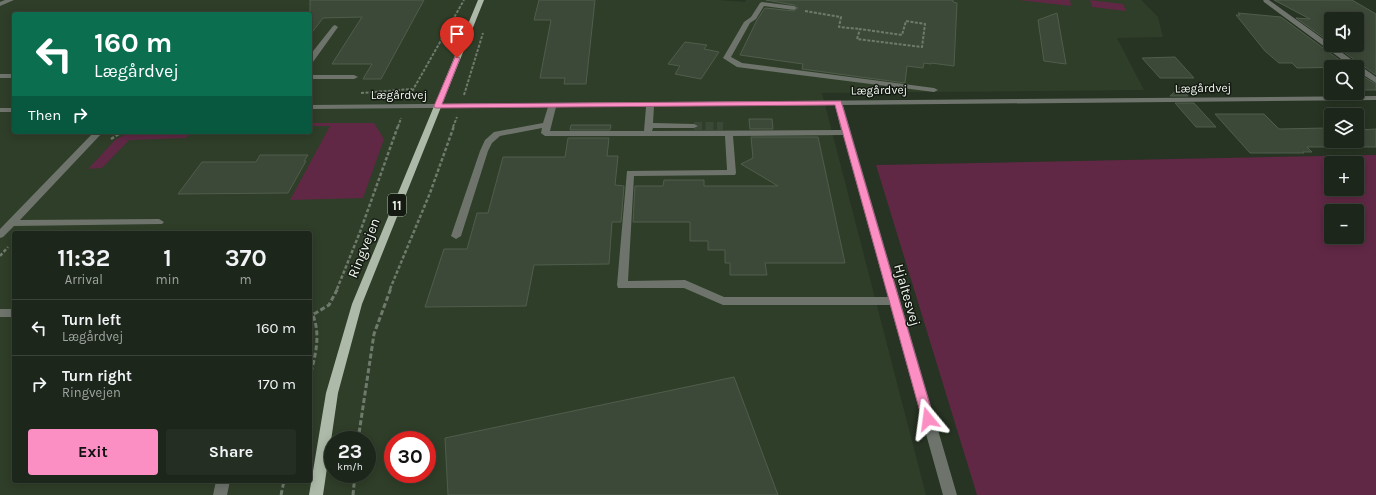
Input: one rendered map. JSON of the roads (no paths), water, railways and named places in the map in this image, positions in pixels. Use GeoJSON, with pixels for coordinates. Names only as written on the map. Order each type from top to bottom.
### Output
{"type":"FeatureCollection","features":[{"type":"Feature","properties":{"kind":"main road","name":"Ringvejen"},"geometry":{"type":"LineString","coordinates":[[316,495],[332,393],[357,304],[481,0]]}},
{"type":"Feature","properties":{"kind":"street"},"geometry":{"type":"LineString","coordinates":[[0,4],[11,0]]}},
{"type":"Feature","properties":{"kind":"street"},"geometry":{"type":"LineString","coordinates":[[1266,1],[1347,60]]}},
{"type":"Feature","properties":{"kind":"street"},"geometry":{"type":"LineString","coordinates":[[794,8],[762,4],[754,18],[747,22],[727,58],[740,65],[934,90]]}},
{"type":"Feature","properties":{"kind":"street"},"geometry":{"type":"LineString","coordinates":[[312,57],[335,28]]}},
{"type":"Feature","properties":{"kind":"street"},"geometry":{"type":"LineString","coordinates":[[1364,72],[1376,81]]}},
{"type":"Feature","properties":{"kind":"street"},"geometry":{"type":"LineString","coordinates":[[0,76],[12,76]]}},
{"type":"Feature","properties":{"kind":"street"},"geometry":{"type":"LineString","coordinates":[[312,77],[354,78]]}},
{"type":"Feature","properties":{"kind":"street","name":"Lægårdvej"},"geometry":{"type":"LineString","coordinates":[[312,107],[1376,98]]}},
{"type":"Feature","properties":{"kind":"street","name":"Hjaltesvej"},"geometry":{"type":"LineString","coordinates":[[838,103],[950,495]]}},
{"type":"Feature","properties":{"kind":"street"},"geometry":{"type":"LineString","coordinates":[[648,130],[650,105]]}},
{"type":"Feature","properties":{"kind":"street"},"geometry":{"type":"LineString","coordinates":[[552,106],[545,133],[648,130],[846,132]]}},
{"type":"Feature","properties":{"kind":"street"},"geometry":{"type":"LineString","coordinates":[[0,110],[12,110]]}},
{"type":"Feature","properties":{"kind":"street"},"geometry":{"type":"LineString","coordinates":[[456,236],[488,142],[497,134],[547,125]]}},
{"type":"Feature","properties":{"kind":"street"},"geometry":{"type":"LineString","coordinates":[[648,130],[694,126]]}},
{"type":"Feature","properties":{"kind":"street"},"geometry":{"type":"LineString","coordinates":[[729,131],[732,173],[630,173],[622,285],[685,284],[723,301],[895,301]]}},
{"type":"Feature","properties":{"kind":"street"},"geometry":{"type":"LineString","coordinates":[[0,235],[97,134]]}},
{"type":"Feature","properties":{"kind":"street"},"geometry":{"type":"LineString","coordinates":[[11,223],[159,222]]}},
{"type":"Feature","properties":{"kind":"street"},"geometry":{"type":"LineString","coordinates":[[0,313],[12,312]]}},
{"type":"Feature","properties":{"kind":"street"},"geometry":{"type":"LineString","coordinates":[[220,495],[223,483]]}},
{"type":"Feature","properties":{"kind":"tunnel"},"geometry":{"type":"LineString","coordinates":[[694,126],[723,126]]}}]}
